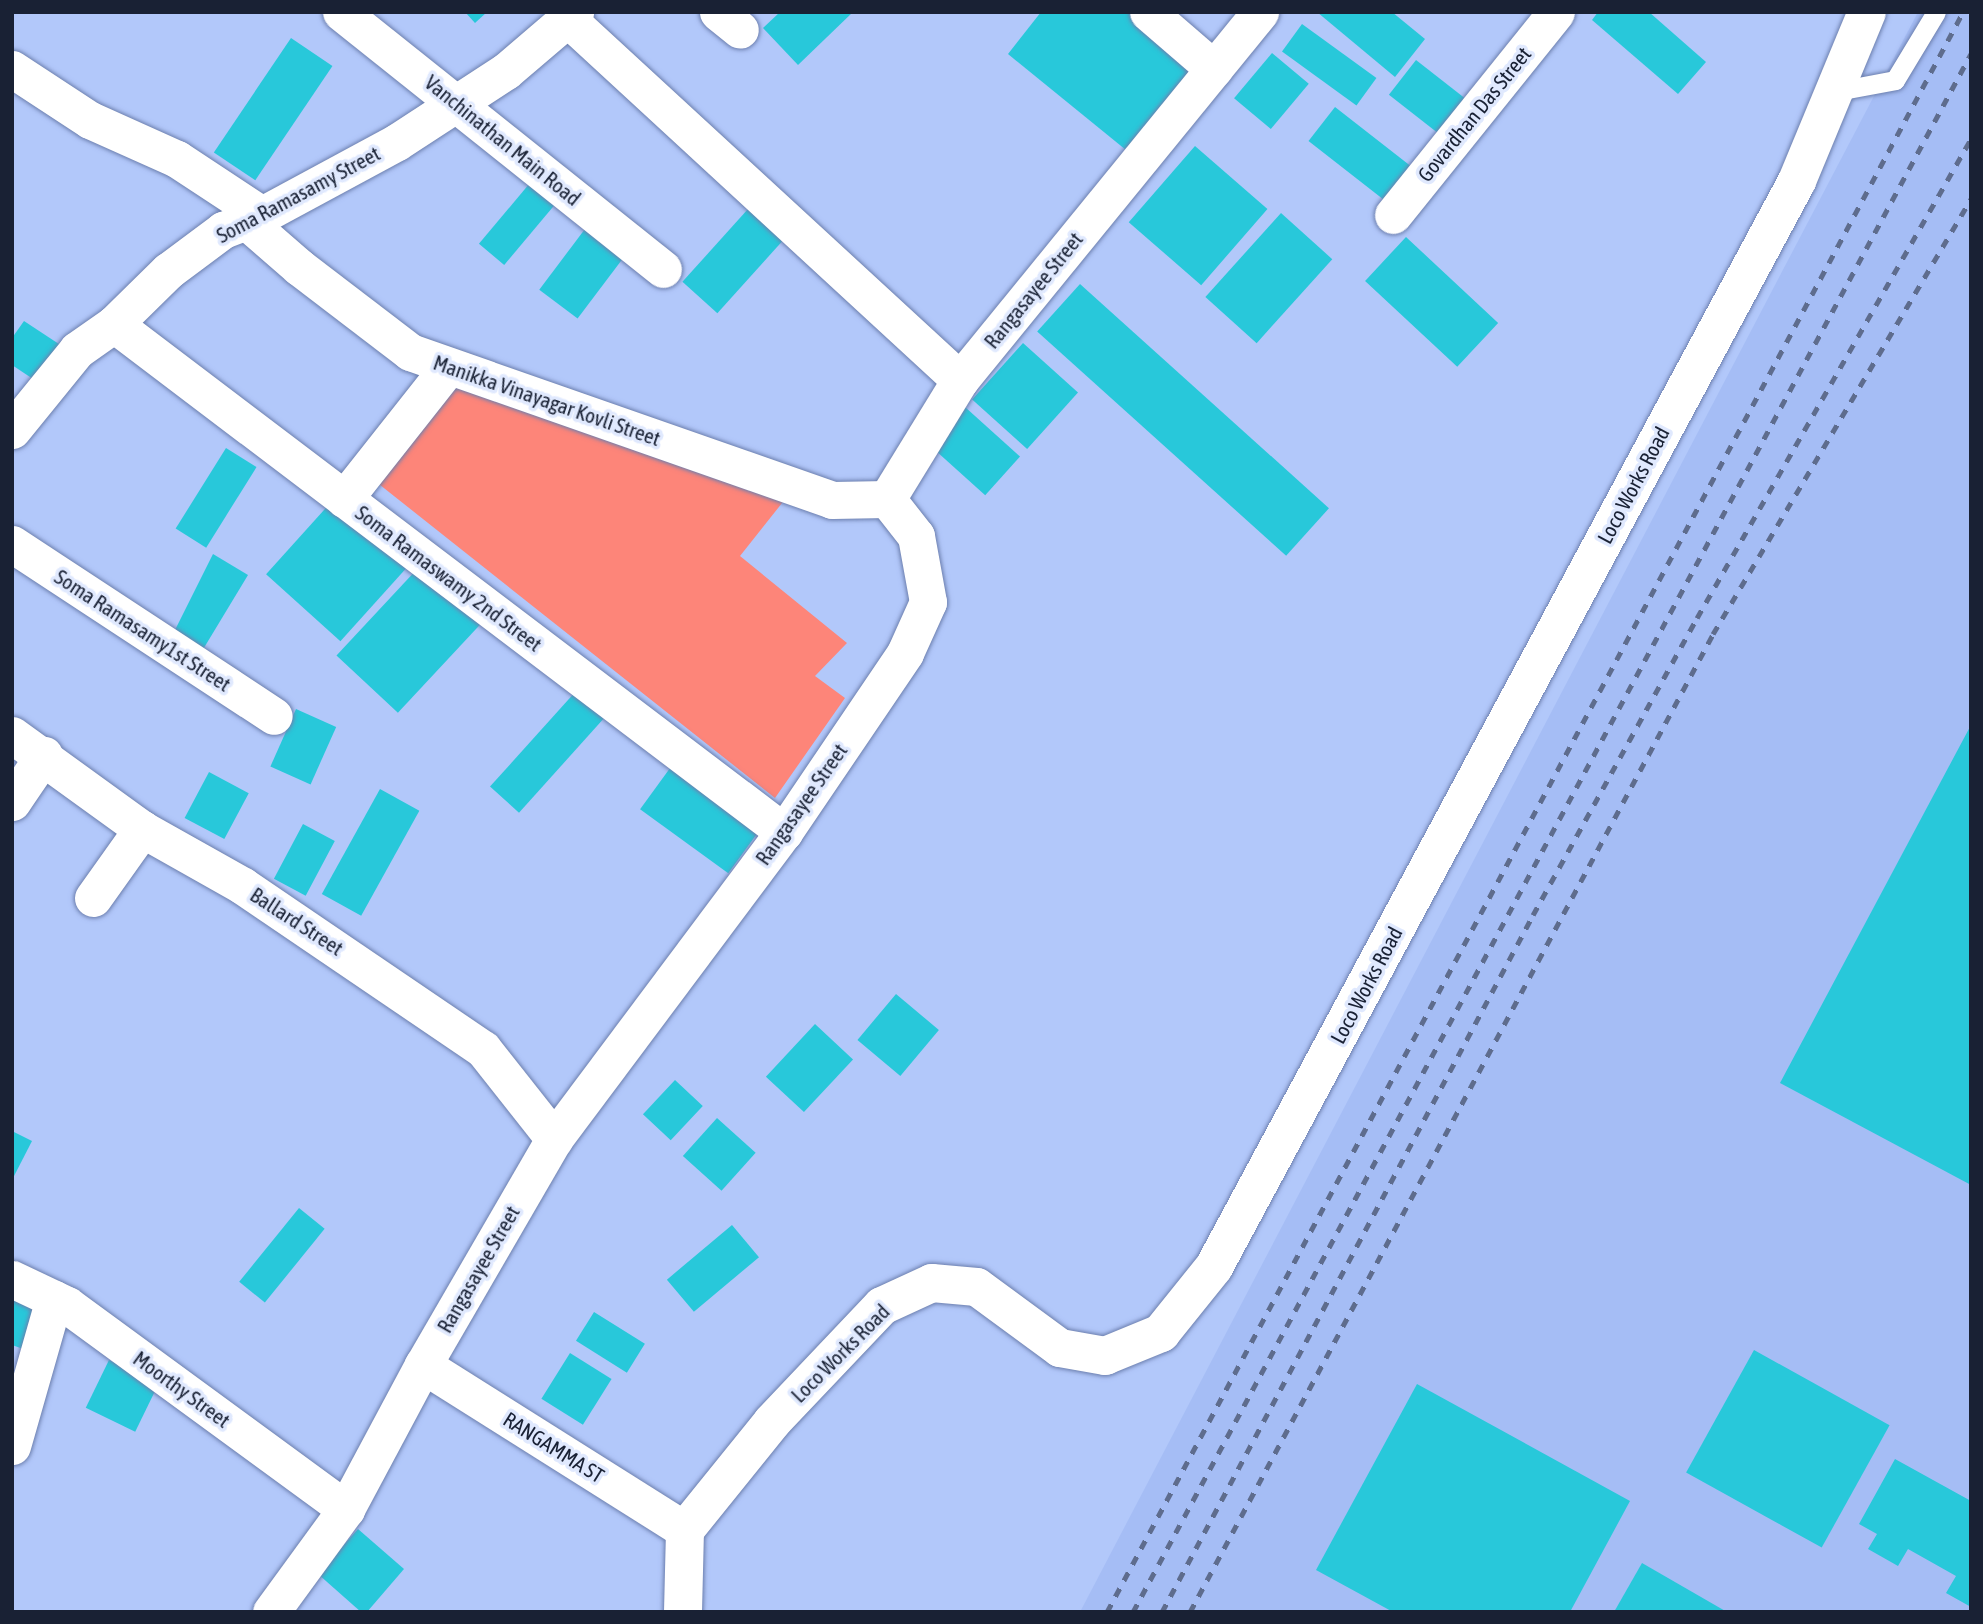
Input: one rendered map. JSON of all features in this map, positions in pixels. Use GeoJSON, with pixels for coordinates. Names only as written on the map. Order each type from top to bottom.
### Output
{"type":"FeatureCollection","features":[{"type":"Feature","properties":{"kind":"street","name":"Vanchinathan Main Road"},"geometry":{"type":"LineString","coordinates":[[341,12],[663,269]]}},
{"type":"Feature","properties":{"kind":"street"},"geometry":{"type":"LineString","coordinates":[[1148,12],[1214,69]]}},
{"type":"Feature","properties":{"kind":"street","name":"Rangasayee Street"},"geometry":{"type":"LineString","coordinates":[[271,1612],[346,1509],[423,1365],[554,1139],[784,832],[905,653],[928,602],[916,536],[887,499],[960,380],[1261,12]]}},
{"type":"Feature","properties":{"kind":"street","name":"Govardhan Das Street"},"geometry":{"type":"LineString","coordinates":[[1393,215],[1556,12]]}},
{"type":"Feature","properties":{"kind":"street","name":"Loco Works Road"},"geometry":{"type":"LineString","coordinates":[[685,1530],[772,1422],[882,1306],[932,1283],[977,1287],[1060,1348],[1105,1356],[1161,1333],[1214,1268],[1790,193],[1837,91],[1867,12]]}},
{"type":"Feature","properties":{"kind":"street","name":"Soma Ramasamy Street"},"geometry":{"type":"LineString","coordinates":[[12,430],[77,350],[114,324],[168,271],[223,230],[397,142],[506,71],[571,16]]}},
{"type":"Feature","properties":{"kind":"street"},"geometry":{"type":"LineString","coordinates":[[571,16],[960,380]]}},
{"type":"Feature","properties":{"kind":"street","name":"Manikka Vinayagar Kovli Street"},"geometry":{"type":"LineString","coordinates":[[12,69],[90,120],[177,159],[253,217],[299,267],[410,352],[832,500],[887,499]]}},
{"type":"Feature","properties":{"kind":"street","name":"Soma Ramaswamy 2nd Street"},"geometry":{"type":"LineString","coordinates":[[114,324],[784,832]]}},
{"type":"Feature","properties":{"kind":"street"},"geometry":{"type":"LineString","coordinates":[[344,499],[449,366]]}},
{"type":"Feature","properties":{"kind":"street","name":"Soma Ramasamy1st Street"},"geometry":{"type":"LineString","coordinates":[[12,544],[274,716]]}},
{"type":"Feature","properties":{"kind":"street","name":"Ballard Street"},"geometry":{"type":"LineString","coordinates":[[12,735],[44,755],[142,829],[243,886],[483,1049],[554,1139]]}},
{"type":"Feature","properties":{"kind":"street"},"geometry":{"type":"LineString","coordinates":[[12,802],[44,755]]}},
{"type":"Feature","properties":{"kind":"street"},"geometry":{"type":"LineString","coordinates":[[93,898],[142,829]]}},
{"type":"Feature","properties":{"kind":"street","name":"Moorthy Street"},"geometry":{"type":"LineString","coordinates":[[12,1279],[67,1305],[346,1509]]}},
{"type":"Feature","properties":{"kind":"street"},"geometry":{"type":"LineString","coordinates":[[12,1447],[54,1299]]}},
{"type":"Feature","properties":{"kind":"street","name":"RANGAMMA ST"},"geometry":{"type":"LineString","coordinates":[[423,1365],[685,1530]]}},
{"type":"Feature","properties":{"kind":"street"},"geometry":{"type":"LineString","coordinates":[[683,1612],[685,1530]]}},
{"type":"Feature","properties":{"kind":"lane"},"geometry":{"type":"LineString","coordinates":[[1837,91],[1895,80],[1936,12]]}},
{"type":"Feature","properties":{"kind":"shaded area"},"geometry":{"type":"Polygon","coordinates":[[[1918,12],[1963,12],[1971,16],[1971,1612],[1080,1612],[1918,12]]]}},
{"type":"Feature","properties":{"kind":"shaded area"},"geometry":{"type":"Polygon","coordinates":[[[441,383],[790,493],[740,556],[847,643],[815,676],[845,698],[775,798],[370,477],[441,383]]]}},
{"type":"Feature","properties":{"kind":"building"},"geometry":{"type":"Polygon","coordinates":[[[465,12],[487,12],[475,23],[465,12]]]}},
{"type":"Feature","properties":{"kind":"building"},"geometry":{"type":"Polygon","coordinates":[[[780,12],[853,12],[798,65],[763,28],[780,12]]]}},
{"type":"Feature","properties":{"kind":"building"},"geometry":{"type":"Polygon","coordinates":[[[1041,12],[1132,12],[1195,64],[1126,150],[1008,54],[1041,12]]]}},
{"type":"Feature","properties":{"kind":"building"},"geometry":{"type":"Polygon","coordinates":[[[1317,12],[1392,12],[1425,39],[1395,77],[1317,12]]]}},
{"type":"Feature","properties":{"kind":"building"},"geometry":{"type":"Polygon","coordinates":[[[1598,12],[1649,12],[1706,62],[1678,94],[1592,20],[1598,12]]]}},
{"type":"Feature","properties":{"kind":"building"},"geometry":{"type":"Polygon","coordinates":[[[1302,24],[1376,78],[1356,106],[1282,52],[1302,24]]]}},
{"type":"Feature","properties":{"kind":"building"},"geometry":{"type":"Polygon","coordinates":[[[291,38],[332,66],[255,180],[214,152],[291,38]]]}},
{"type":"Feature","properties":{"kind":"building"},"geometry":{"type":"Polygon","coordinates":[[[1272,53],[1309,84],[1271,129],[1234,98],[1272,53]]]}},
{"type":"Feature","properties":{"kind":"building"},"geometry":{"type":"Polygon","coordinates":[[[1416,60],[1472,104],[1445,138],[1389,95],[1416,60]]]}},
{"type":"Feature","properties":{"kind":"building"},"geometry":{"type":"Polygon","coordinates":[[[1335,107],[1414,169],[1387,202],[1309,141],[1335,107]]]}},
{"type":"Feature","properties":{"kind":"building"},"geometry":{"type":"Polygon","coordinates":[[[1195,146],[1267,209],[1201,285],[1129,222],[1195,146]]]}},
{"type":"Feature","properties":{"kind":"building"},"geometry":{"type":"Polygon","coordinates":[[[540,171],[565,192],[504,265],[479,244],[540,171]]]}},
{"type":"Feature","properties":{"kind":"building"},"geometry":{"type":"Polygon","coordinates":[[[748,209],[783,240],[717,313],[682,282],[748,209]]]}},
{"type":"Feature","properties":{"kind":"building"},"geometry":{"type":"Polygon","coordinates":[[[1281,213],[1332,259],[1257,343],[1205,297],[1281,213]]]}},
{"type":"Feature","properties":{"kind":"building"},"geometry":{"type":"Polygon","coordinates":[[[588,225],[626,254],[578,319],[539,290],[588,225]]]}},
{"type":"Feature","properties":{"kind":"building"},"geometry":{"type":"Polygon","coordinates":[[[1406,237],[1498,323],[1457,367],[1365,281],[1406,237]]]}},
{"type":"Feature","properties":{"kind":"building"},"geometry":{"type":"Polygon","coordinates":[[[1080,284],[1329,508],[1286,556],[1037,332],[1080,284]]]}},
{"type":"Feature","properties":{"kind":"building"},"geometry":{"type":"Polygon","coordinates":[[[24,321],[68,350],[45,387],[12,365],[12,338],[24,321]]]}},
{"type":"Feature","properties":{"kind":"building"},"geometry":{"type":"Polygon","coordinates":[[[1023,343],[1078,393],[1027,449],[972,399],[1023,343]]]}},
{"type":"Feature","properties":{"kind":"building"},"geometry":{"type":"Polygon","coordinates":[[[965,407],[1020,457],[985,495],[930,446],[965,407]]]}},
{"type":"Feature","properties":{"kind":"building"},"geometry":{"type":"Polygon","coordinates":[[[226,448],[257,467],[206,548],[176,529],[226,448]]]}},
{"type":"Feature","properties":{"kind":"building"},"geometry":{"type":"Polygon","coordinates":[[[333,500],[407,567],[340,641],[266,574],[333,500]]]}},
{"type":"Feature","properties":{"kind":"building"},"geometry":{"type":"Polygon","coordinates":[[[213,554],[248,575],[196,661],[168,644],[213,554]]]}},
{"type":"Feature","properties":{"kind":"building"},"geometry":{"type":"Polygon","coordinates":[[[419,567],[480,624],[398,713],[336,655],[419,567]]]}},
{"type":"Feature","properties":{"kind":"building"},"geometry":{"type":"Polygon","coordinates":[[[577,690],[606,716],[519,813],[490,787],[577,690]]]}},
{"type":"Feature","properties":{"kind":"building"},"geometry":{"type":"Polygon","coordinates":[[[296,709],[336,727],[311,784],[270,767],[296,709]]]}},
{"type":"Feature","properties":{"kind":"building"},"geometry":{"type":"Polygon","coordinates":[[[1971,725],[1971,1185],[1780,1083],[1971,725]]]}},
{"type":"Feature","properties":{"kind":"building"},"geometry":{"type":"Polygon","coordinates":[[[673,764],[761,828],[728,873],[640,809],[673,764]]]}},
{"type":"Feature","properties":{"kind":"building"},"geometry":{"type":"Polygon","coordinates":[[[209,772],[249,793],[224,839],[185,818],[209,772]]]}},
{"type":"Feature","properties":{"kind":"building"},"geometry":{"type":"Polygon","coordinates":[[[380,789],[419,811],[361,916],[322,894],[380,789]]]}},
{"type":"Feature","properties":{"kind":"building"},"geometry":{"type":"Polygon","coordinates":[[[303,824],[335,841],[306,896],[274,879],[303,824]]]}},
{"type":"Feature","properties":{"kind":"building"},"geometry":{"type":"Polygon","coordinates":[[[896,994],[939,1030],[900,1076],[857,1040],[896,994]]]}},
{"type":"Feature","properties":{"kind":"building"},"geometry":{"type":"Polygon","coordinates":[[[815,1024],[853,1059],[804,1112],[766,1077],[815,1024]]]}},
{"type":"Feature","properties":{"kind":"building"},"geometry":{"type":"Polygon","coordinates":[[[675,1080],[703,1106],[671,1140],[643,1114],[675,1080]]]}},
{"type":"Feature","properties":{"kind":"building"},"geometry":{"type":"Polygon","coordinates":[[[717,1118],[756,1153],[722,1191],[683,1156],[717,1118]]]}},
{"type":"Feature","properties":{"kind":"building"},"geometry":{"type":"Polygon","coordinates":[[[12,1131],[32,1141],[12,1180],[12,1131]]]}},
{"type":"Feature","properties":{"kind":"building"},"geometry":{"type":"Polygon","coordinates":[[[299,1208],[325,1229],[265,1303],[239,1282],[299,1208]]]}},
{"type":"Feature","properties":{"kind":"building"},"geometry":{"type":"Polygon","coordinates":[[[732,1225],[759,1257],[694,1312],[667,1280],[732,1225]]]}},
{"type":"Feature","properties":{"kind":"building"},"geometry":{"type":"Polygon","coordinates":[[[12,1298],[42,1310],[26,1350],[12,1345],[12,1298]]]}},
{"type":"Feature","properties":{"kind":"building"},"geometry":{"type":"Polygon","coordinates":[[[594,1312],[645,1344],[627,1373],[576,1341],[594,1312]]]}},
{"type":"Feature","properties":{"kind":"building"},"geometry":{"type":"Polygon","coordinates":[[[1754,1350],[1890,1425],[1822,1548],[1686,1472],[1754,1350]]]}},
{"type":"Feature","properties":{"kind":"building"},"geometry":{"type":"Polygon","coordinates":[[[570,1353],[612,1379],[583,1425],[541,1399],[570,1353]]]}},
{"type":"Feature","properties":{"kind":"building"},"geometry":{"type":"Polygon","coordinates":[[[109,1360],[158,1384],[135,1432],[86,1408],[109,1360]]]}},
{"type":"Feature","properties":{"kind":"building"},"geometry":{"type":"Polygon","coordinates":[[[1417,1384],[1630,1501],[1570,1612],[1393,1612],[1316,1570],[1417,1384]]]}},
{"type":"Feature","properties":{"kind":"building"},"geometry":{"type":"Polygon","coordinates":[[[1895,1459],[1971,1501],[1971,1607],[1946,1593],[1956,1576],[1908,1549],[1898,1566],[1868,1549],[1877,1534],[1859,1524],[1895,1459]]]}},
{"type":"Feature","properties":{"kind":"building"},"geometry":{"type":"Polygon","coordinates":[[[358,1529],[404,1569],[367,1612],[361,1612],[318,1574],[358,1529]]]}},
{"type":"Feature","properties":{"kind":"building"},"geometry":{"type":"Polygon","coordinates":[[[1642,1563],[1727,1612],[1614,1612],[1642,1563]]]}},
{"type":"Feature","properties":{"kind":"railway"},"geometry":{"type":"LineString","coordinates":[[1107,1612],[1963,12]]}},
{"type":"Feature","properties":{"kind":"railway"},"geometry":{"type":"LineString","coordinates":[[1133,1612],[1971,54]]}},
{"type":"Feature","properties":{"kind":"railway"},"geometry":{"type":"LineString","coordinates":[[1162,1612],[1533,915],[1697,618],[1971,139]]}},
{"type":"Feature","properties":{"kind":"railway"},"geometry":{"type":"LineString","coordinates":[[1190,1612],[1713,634],[1971,199]]}}]}
